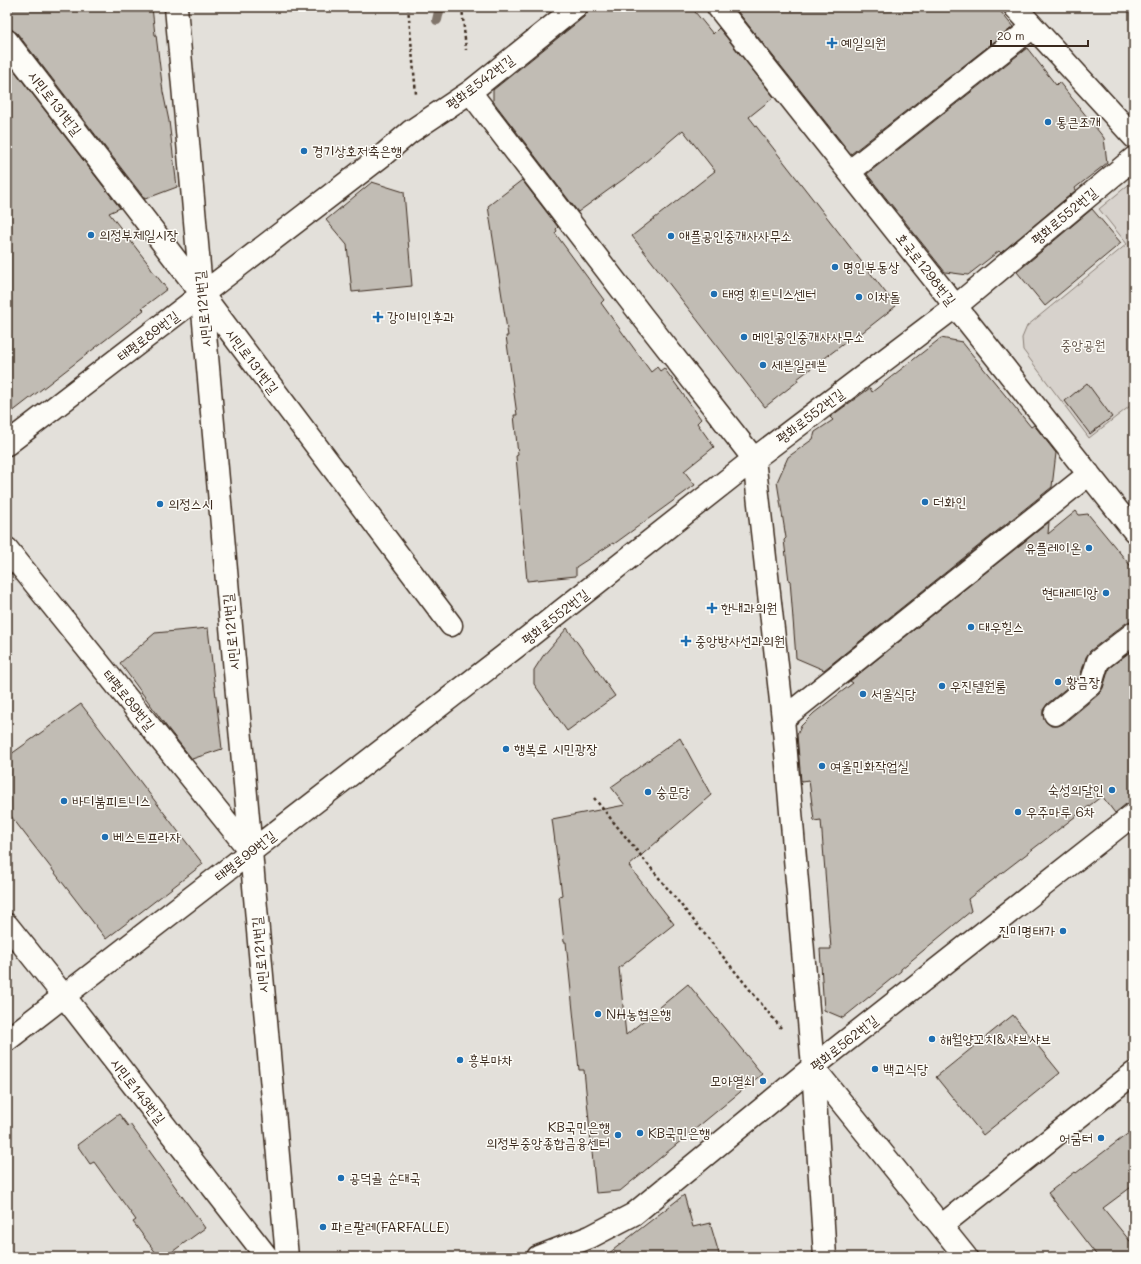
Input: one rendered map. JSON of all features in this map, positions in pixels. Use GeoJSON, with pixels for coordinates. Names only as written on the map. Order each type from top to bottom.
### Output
{"type":"FeatureCollection","features":[{"type":"Feature","properties":{"kind":"street","name":"시민로121번길"},"geometry":{"type":"LineString","coordinates":[[176,7],[287,1257]]}},
{"type":"Feature","properties":{"kind":"street","name":"평화로542번길"},"geometry":{"type":"LineString","coordinates":[[383,155],[410,132],[470,92],[576,7]]}},
{"type":"Feature","properties":{"kind":"street","name":"호국로1298번길"},"geometry":{"type":"LineString","coordinates":[[718,7],[1134,531]]}},
{"type":"Feature","properties":{"kind":"street"},"geometry":{"type":"LineString","coordinates":[[1015,7],[1134,137]]}},
{"type":"Feature","properties":{"kind":"street"},"geometry":{"type":"LineString","coordinates":[[849,172],[1033,27]]}},
{"type":"Feature","properties":{"kind":"street","name":"시민로131번길"},"geometry":{"type":"LineString","coordinates":[[7,41],[202,294],[451,625]]}},
{"type":"Feature","properties":{"kind":"street"},"geometry":{"type":"LineString","coordinates":[[470,92],[632,304],[754,459],[784,719],[813,1067],[825,1257]]}},
{"type":"Feature","properties":{"kind":"street","name":"태평로89번길"},"geometry":{"type":"LineString","coordinates":[[7,444],[383,155]]}},
{"type":"Feature","properties":{"kind":"street","name":"평화로552번길"},"geometry":{"type":"LineString","coordinates":[[484,672],[754,459],[956,306],[1134,158]]}},
{"type":"Feature","properties":{"kind":"street"},"geometry":{"type":"LineString","coordinates":[[784,719],[1089,474]]}},
{"type":"Feature","properties":{"kind":"street","name":"태평로89번길"},"geometry":{"type":"LineString","coordinates":[[7,548],[251,852]]}},
{"type":"Feature","properties":{"kind":"street"},"geometry":{"type":"LineString","coordinates":[[1055,714],[1091,684],[1098,661],[1134,632]]}},
{"type":"Feature","properties":{"kind":"street","name":"태평로99번길"},"geometry":{"type":"LineString","coordinates":[[7,1040],[484,672]]}},
{"type":"Feature","properties":{"kind":"street","name":"평화로562번길"},"geometry":{"type":"LineString","coordinates":[[541,1256],[590,1236],[634,1214],[813,1067],[1134,814]]}},
{"type":"Feature","properties":{"kind":"street","name":"시민로143번길"},"geometry":{"type":"LineString","coordinates":[[7,926],[64,996],[267,1257]]}},
{"type":"Feature","properties":{"kind":"street"},"geometry":{"type":"LineString","coordinates":[[813,1067],[966,1257]]}},
{"type":"Feature","properties":{"kind":"street"},"geometry":{"type":"LineString","coordinates":[[941,1226],[1134,1073]]}},
{"type":"Feature","properties":{"kind":"path"},"geometry":{"type":"LineString","coordinates":[[408,7],[416,100]]}},
{"type":"Feature","properties":{"kind":"path"},"geometry":{"type":"LineString","coordinates":[[462,7],[466,50]]}},
{"type":"Feature","properties":{"kind":"path"},"geometry":{"type":"LineString","coordinates":[[594,798],[783,1031]]}},
{"type":"Feature","properties":{"kind":"shaded area"},"geometry":{"type":"Polygon","coordinates":[[[7,7],[1134,7],[1134,1257],[7,1257],[7,7]]]}},
{"type":"Feature","properties":{"kind":"green space","name":"중앙공원"},"geometry":{"type":"Polygon","coordinates":[[[1133,181],[1134,403],[1089,438],[1023,350],[1022,338],[1027,326],[1127,244],[1099,209],[1133,181]]]}},
{"type":"Feature","properties":{"kind":"building"},"geometry":{"type":"Polygon","coordinates":[[[7,7],[152,7],[177,187],[145,199],[17,33],[7,29],[7,7]]]}},
{"type":"Feature","properties":{"kind":"building"},"geometry":{"type":"Polygon","coordinates":[[[588,7],[691,7],[713,34],[719,28],[774,97],[749,117],[896,306],[859,335],[858,333],[797,379],[798,381],[765,407],[632,236],[715,171],[683,130],[632,173],[578,212],[493,101],[493,90],[584,17],[588,7]]]}},
{"type":"Feature","properties":{"kind":"building"},"geometry":{"type":"Polygon","coordinates":[[[745,7],[997,7],[1013,27],[851,154],[738,12],[745,7]]]}},
{"type":"Feature","properties":{"kind":"building"},"geometry":{"type":"Polygon","coordinates":[[[1027,48],[1056,85],[1059,82],[1104,138],[1107,163],[1075,188],[1076,190],[1001,253],[999,251],[968,275],[945,272],[867,174],[1027,48]]]}},
{"type":"Feature","properties":{"kind":"building","name":"의정부제일시장"},"geometry":{"type":"Polygon","coordinates":[[[7,61],[120,208],[109,213],[167,289],[142,308],[144,310],[7,416],[7,61]]]}},
{"type":"Feature","properties":{"kind":"building"},"geometry":{"type":"Polygon","coordinates":[[[522,180],[558,227],[555,233],[604,300],[601,303],[651,372],[657,367],[660,371],[664,368],[701,419],[697,423],[714,447],[684,471],[695,485],[614,544],[613,543],[576,567],[576,576],[527,581],[516,456],[518,455],[514,415],[517,415],[506,336],[508,336],[488,206],[522,180]]]}},
{"type":"Feature","properties":{"kind":"building"},"geometry":{"type":"Polygon","coordinates":[[[372,182],[404,192],[412,286],[352,292],[347,245],[326,220],[372,182]]]}},
{"type":"Feature","properties":{"kind":"building"},"geometry":{"type":"Polygon","coordinates":[[[1092,209],[1121,243],[1045,306],[1017,272],[1092,209]]]}},
{"type":"Feature","properties":{"kind":"building"},"geometry":{"type":"Polygon","coordinates":[[[941,338],[962,342],[1031,427],[1034,425],[1056,453],[1052,487],[824,670],[796,658],[790,580],[789,581],[784,540],[786,538],[777,482],[788,457],[813,439],[815,432],[833,420],[830,417],[870,388],[872,392],[941,338]]]}},
{"type":"Feature","properties":{"kind":"building"},"geometry":{"type":"Polygon","coordinates":[[[1087,383],[1112,417],[1090,434],[1065,401],[1087,383]]]}},
{"type":"Feature","properties":{"kind":"building"},"geometry":{"type":"Polygon","coordinates":[[[1076,511],[1079,515],[1088,514],[1134,570],[1134,619],[1126,623],[1090,651],[1086,657],[1080,677],[1047,704],[1043,710],[1043,716],[1046,722],[1051,726],[1063,724],[1099,694],[1103,688],[1109,668],[1134,649],[1134,802],[1126,804],[1115,813],[1102,796],[968,899],[971,911],[843,1018],[824,1010],[820,949],[831,949],[821,820],[814,821],[809,780],[801,781],[797,735],[801,726],[814,713],[853,683],[850,681],[1049,522],[1048,534],[1076,511]]]}},
{"type":"Feature","properties":{"kind":"building"},"geometry":{"type":"Polygon","coordinates":[[[208,628],[222,749],[192,759],[120,663],[155,633],[208,628]]]}},
{"type":"Feature","properties":{"kind":"building"},"geometry":{"type":"Polygon","coordinates":[[[567,628],[615,696],[567,731],[534,684],[534,670],[543,656],[567,628]]]}},
{"type":"Feature","properties":{"kind":"building","name":"베스트프라자"},"geometry":{"type":"Polygon","coordinates":[[[81,704],[203,864],[106,939],[7,811],[7,757],[81,704]]]}},
{"type":"Feature","properties":{"kind":"building"},"geometry":{"type":"Polygon","coordinates":[[[680,738],[711,795],[629,866],[674,924],[619,968],[626,1035],[688,984],[762,1074],[620,1191],[596,1193],[584,1070],[579,1070],[566,942],[564,942],[559,896],[562,895],[552,819],[625,805],[611,787],[680,738]]]}},
{"type":"Feature","properties":{"kind":"building"},"geometry":{"type":"Polygon","coordinates":[[[1013,1015],[1060,1073],[983,1135],[936,1077],[1013,1015]]]}},
{"type":"Feature","properties":{"kind":"building"},"geometry":{"type":"Polygon","coordinates":[[[119,1114],[128,1126],[130,1124],[205,1228],[165,1257],[159,1257],[133,1222],[136,1220],[94,1162],[90,1164],[77,1145],[119,1114]]]}},
{"type":"Feature","properties":{"kind":"building"},"geometry":{"type":"Polygon","coordinates":[[[1134,1129],[1134,1185],[1103,1208],[1134,1246],[1134,1257],[1098,1257],[1048,1193],[1134,1129]]]}},
{"type":"Feature","properties":{"kind":"building"},"geometry":{"type":"Polygon","coordinates":[[[684,1195],[693,1227],[710,1223],[720,1257],[604,1257],[684,1195]]]}},
{"type":"Feature","properties":{"kind":"waterway"},"geometry":{"type":"LineString","coordinates":[[437,20],[440,7]]}},
{"type":"Feature","properties":{"kind":"place","name":"예일의원"},"geometry":{"type":"Point","coordinates":[832,43]}},
{"type":"Feature","properties":{"kind":"place","name":"통큰조개"},"geometry":{"type":"Point","coordinates":[1048,122]}},
{"type":"Feature","properties":{"kind":"place","name":"경기상호저축은행"},"geometry":{"type":"Point","coordinates":[304,151]}},
{"type":"Feature","properties":{"kind":"place","name":"의정부제일시장"},"geometry":{"type":"Point","coordinates":[91,235]}},
{"type":"Feature","properties":{"kind":"place","name":"애플공인중개사사무소"},"geometry":{"type":"Point","coordinates":[671,236]}},
{"type":"Feature","properties":{"kind":"place","name":"명인부동상"},"geometry":{"type":"Point","coordinates":[835,267]}},
{"type":"Feature","properties":{"kind":"place","name":"태영 휘트니스센터"},"geometry":{"type":"Point","coordinates":[714,294]}},
{"type":"Feature","properties":{"kind":"place","name":"이차돌"},"geometry":{"type":"Point","coordinates":[859,297]}},
{"type":"Feature","properties":{"kind":"place","name":"강이비인후과"},"geometry":{"type":"Point","coordinates":[378,317]}},
{"type":"Feature","properties":{"kind":"place","name":"메인공인중개사사무소"},"geometry":{"type":"Point","coordinates":[744,337]}},
{"type":"Feature","properties":{"kind":"place","name":"세븐일레븐"},"geometry":{"type":"Point","coordinates":[763,365]}},
{"type":"Feature","properties":{"kind":"place","name":"더화인"},"geometry":{"type":"Point","coordinates":[925,502]}},
{"type":"Feature","properties":{"kind":"place","name":"의정스시"},"geometry":{"type":"Point","coordinates":[160,504]}},
{"type":"Feature","properties":{"kind":"place","name":"유플레이온"},"geometry":{"type":"Point","coordinates":[1089,548]}},
{"type":"Feature","properties":{"kind":"place","name":"현대레디앙"},"geometry":{"type":"Point","coordinates":[1106,593]}},
{"type":"Feature","properties":{"kind":"place","name":"한내과의원"},"geometry":{"type":"Point","coordinates":[712,608]}},
{"type":"Feature","properties":{"kind":"place","name":"대우힐스"},"geometry":{"type":"Point","coordinates":[971,627]}},
{"type":"Feature","properties":{"kind":"place","name":"중앙방사선과의원"},"geometry":{"type":"Point","coordinates":[686,641]}},
{"type":"Feature","properties":{"kind":"place","name":"황금장"},"geometry":{"type":"Point","coordinates":[1058,682]}},
{"type":"Feature","properties":{"kind":"place","name":"우진텔원룸"},"geometry":{"type":"Point","coordinates":[942,686]}},
{"type":"Feature","properties":{"kind":"place","name":"서울식당"},"geometry":{"type":"Point","coordinates":[863,694]}},
{"type":"Feature","properties":{"kind":"place","name":"행복로 시민광장"},"geometry":{"type":"Point","coordinates":[506,749]}},
{"type":"Feature","properties":{"kind":"place","name":"여울민화작업실"},"geometry":{"type":"Point","coordinates":[822,766]}},
{"type":"Feature","properties":{"kind":"place","name":"숙성의달인"},"geometry":{"type":"Point","coordinates":[1112,790]}},
{"type":"Feature","properties":{"kind":"place","name":"숭문당"},"geometry":{"type":"Point","coordinates":[648,792]}},
{"type":"Feature","properties":{"kind":"place","name":"바디붐피트니스"},"geometry":{"type":"Point","coordinates":[64,801]}},
{"type":"Feature","properties":{"kind":"place","name":"우주마루 6차"},"geometry":{"type":"Point","coordinates":[1018,812]}},
{"type":"Feature","properties":{"kind":"place","name":"베스트프라자"},"geometry":{"type":"Point","coordinates":[105,837]}},
{"type":"Feature","properties":{"kind":"place","name":"진미명태가"},"geometry":{"type":"Point","coordinates":[1063,931]}},
{"type":"Feature","properties":{"kind":"place","name":"NH농협은행"},"geometry":{"type":"Point","coordinates":[598,1014]}},
{"type":"Feature","properties":{"kind":"place","name":"해월양꼬치&샤브샤브"},"geometry":{"type":"Point","coordinates":[932,1039]}},
{"type":"Feature","properties":{"kind":"place","name":"흥부마차"},"geometry":{"type":"Point","coordinates":[460,1060]}},
{"type":"Feature","properties":{"kind":"place","name":"백고식당"},"geometry":{"type":"Point","coordinates":[875,1069]}},
{"type":"Feature","properties":{"kind":"place","name":"모아열쇠"},"geometry":{"type":"Point","coordinates":[763,1081]}},
{"type":"Feature","properties":{"kind":"place","name":"KB국민은행"},"geometry":{"type":"Point","coordinates":[640,1133]}},
{"type":"Feature","properties":{"kind":"place","name":"KB국민은행 의정부중앙종합금융센터"},"geometry":{"type":"Point","coordinates":[618,1135]}},
{"type":"Feature","properties":{"kind":"place","name":"어굼터"},"geometry":{"type":"Point","coordinates":[1101,1138]}},
{"type":"Feature","properties":{"kind":"place","name":"공덕골 순대국"},"geometry":{"type":"Point","coordinates":[341,1178]}},
{"type":"Feature","properties":{"kind":"place","name":"파르팔레(FARFALLE)"},"geometry":{"type":"Point","coordinates":[323,1227]}}]}
